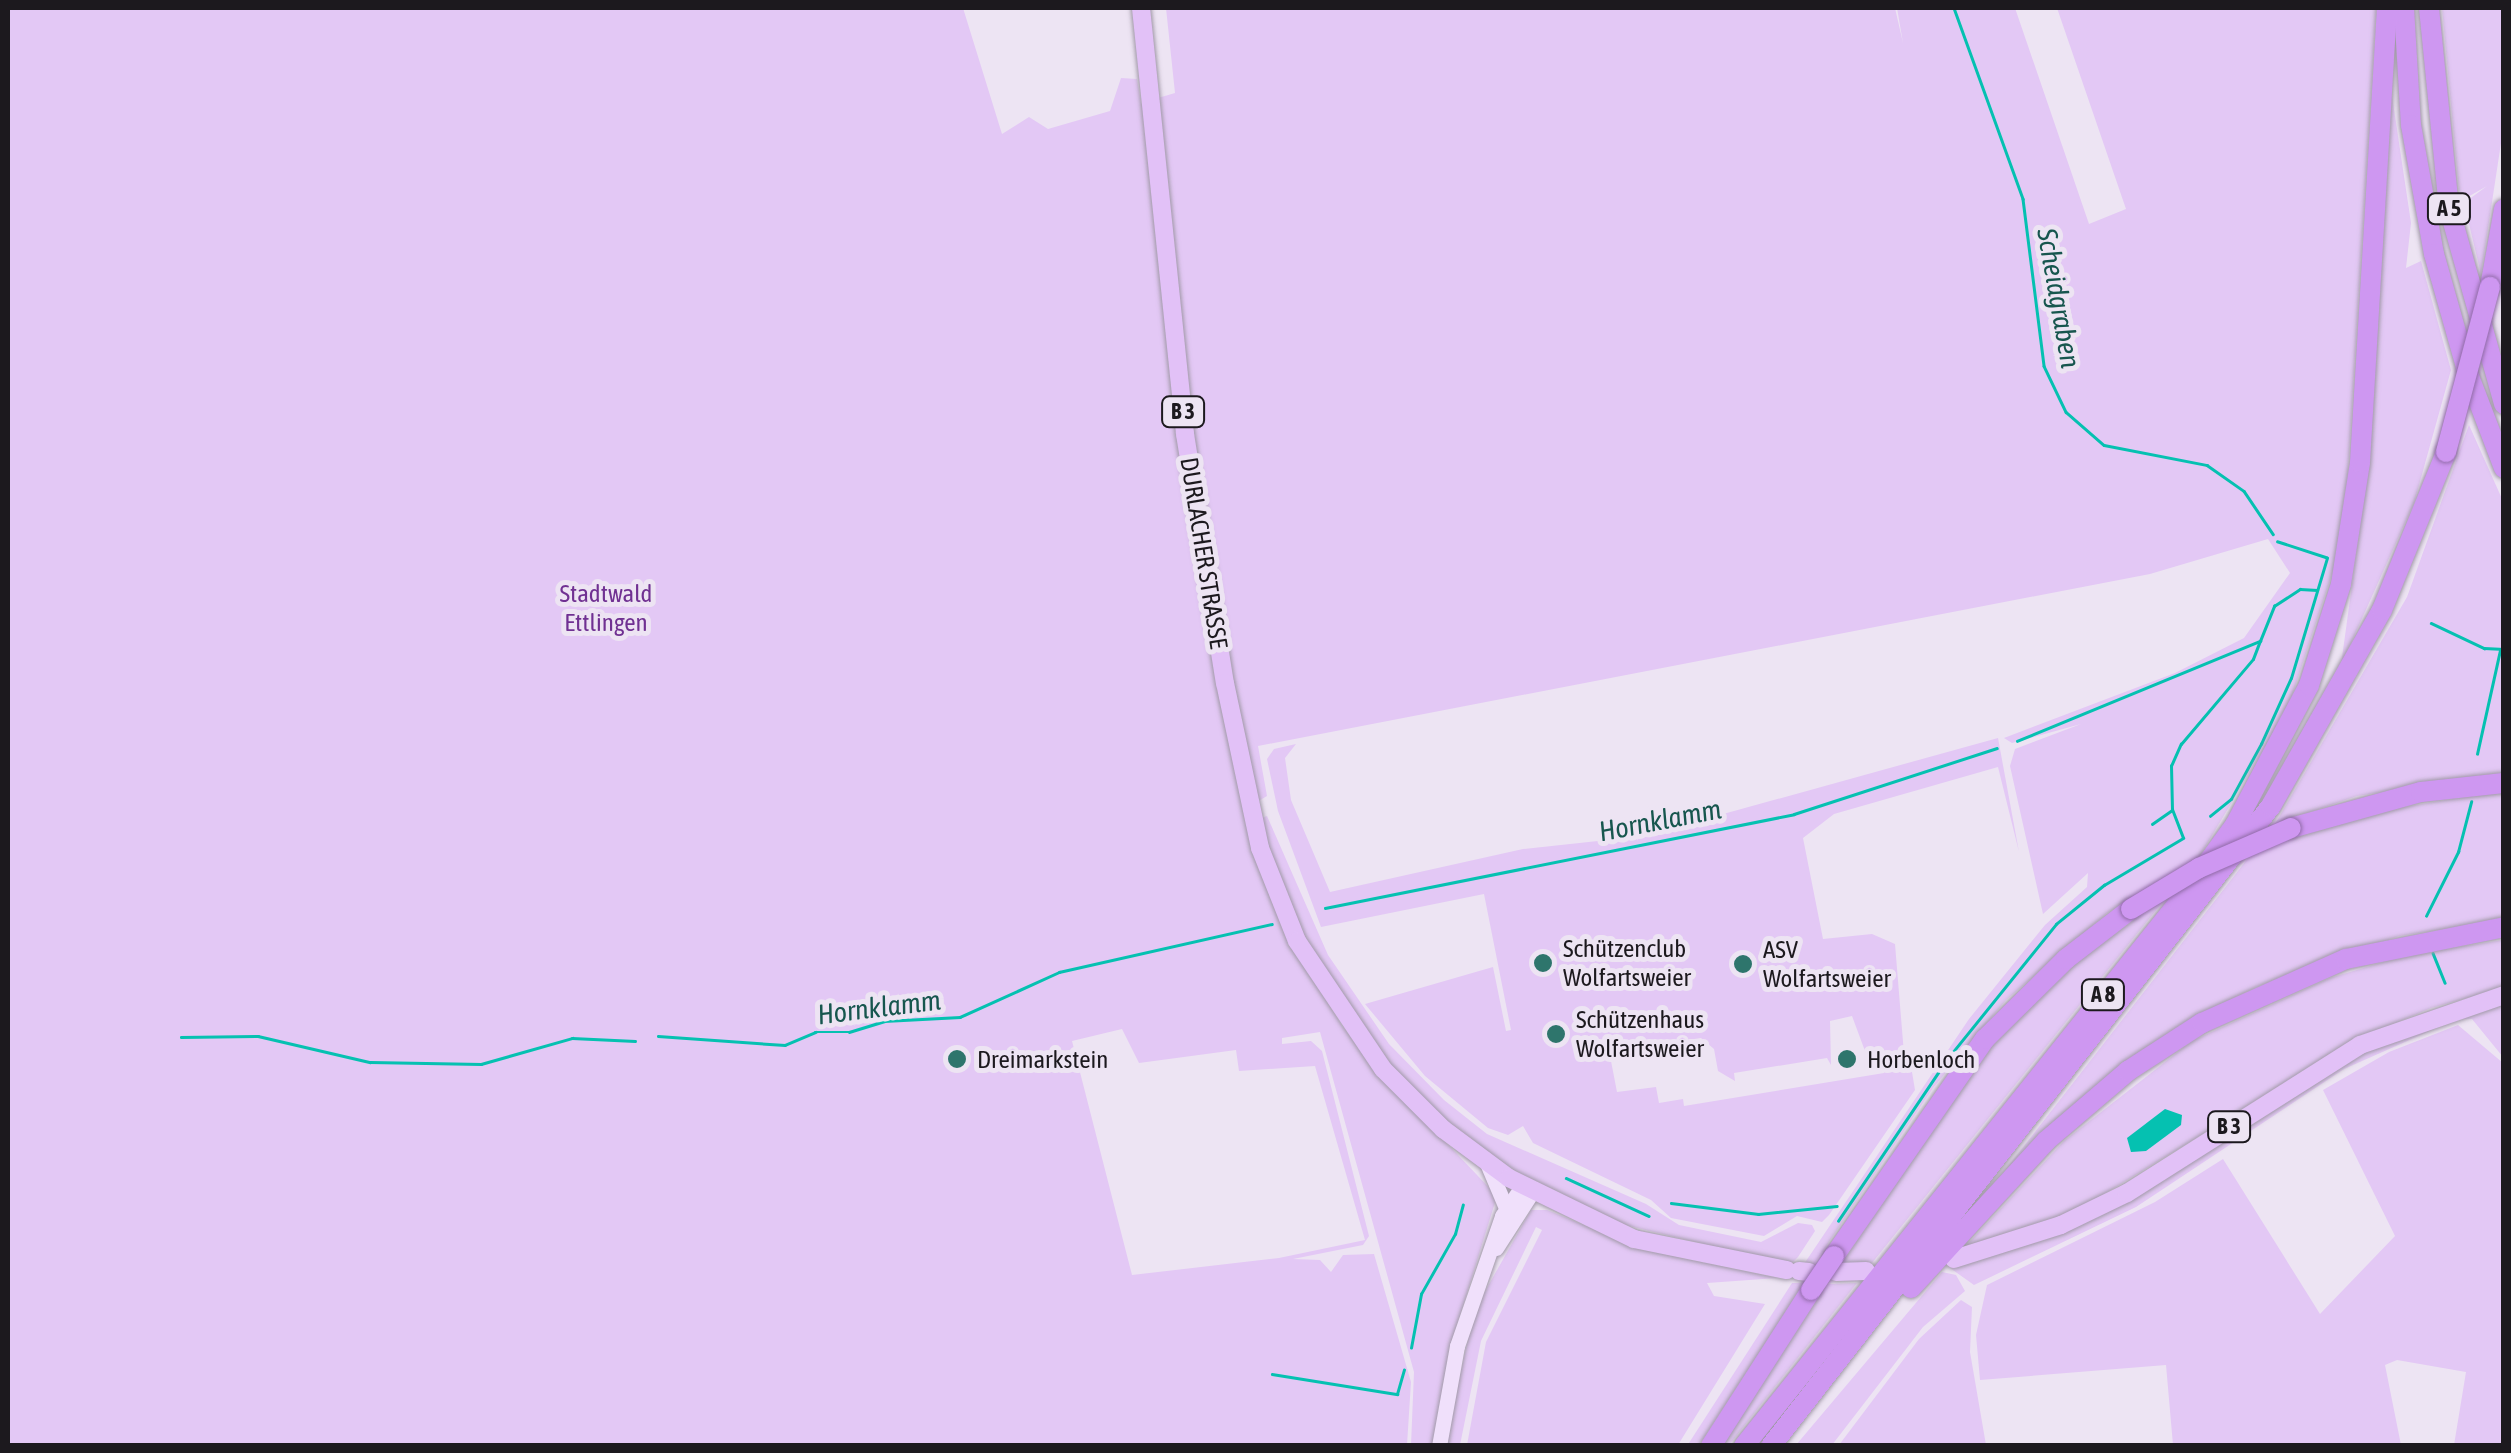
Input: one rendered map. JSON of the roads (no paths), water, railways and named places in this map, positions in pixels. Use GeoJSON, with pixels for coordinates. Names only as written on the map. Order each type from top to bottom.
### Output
{"type":"FeatureCollection","features":[{"type":"Feature","properties":{"kind":"highway","name":"A 8"},"geometry":{"type":"LineString","coordinates":[[1744,1446],[2178,902],[2235,825],[2303,699],[2337,598],[2360,462],[2388,8]]}},
{"type":"Feature","properties":{"kind":"highway","name":"A 5"},"geometry":{"type":"LineString","coordinates":[[2404,8],[2412,126],[2430,234],[2466,371],[2504,468]]}},
{"type":"Feature","properties":{"kind":"highway","name":"A 5"},"geometry":{"type":"LineString","coordinates":[[2429,8],[2448,208],[2504,404]]}},
{"type":"Feature","properties":{"kind":"highway","name":"A 8"},"geometry":{"type":"LineString","coordinates":[[1770,1446],[2272,806],[2382,610],[2446,452],[2490,287],[2504,209]]}},
{"type":"Feature","properties":{"kind":"highway","name":"A 8"},"geometry":{"type":"LineString","coordinates":[[1711,1446],[1802,1276],[1835,1264],[1985,1040],[2066,959],[2131,910],[2199,868],[2291,828],[2392,798],[2504,783]]}},
{"type":"Feature","properties":{"kind":"highway","name":"A 8"},"geometry":{"type":"LineString","coordinates":[[1858,1336],[2046,1141],[2166,1045],[2309,972],[2428,938],[2504,927]]}},
{"type":"Feature","properties":{"kind":"main road","name":"DURLACHER STRASSE"},"geometry":{"type":"LineString","coordinates":[[1141,8],[1200,531],[1251,814],[1284,913],[1320,982],[1371,1054],[1420,1108],[1487,1163]]}},
{"type":"Feature","properties":{"kind":"main road","name":"B 3"},"geometry":{"type":"LineString","coordinates":[[1954,1259],[2022,1239],[2114,1200],[2360,1045],[2504,995]]}},
{"type":"Feature","properties":{"kind":"main road"},"geometry":{"type":"LineString","coordinates":[[1487,1163],[1506,1208]]}},
{"type":"Feature","properties":{"kind":"main road","name":"B 3"},"geometry":{"type":"LineString","coordinates":[[1487,1163],[1527,1189],[1654,1245],[1802,1276]]}},
{"type":"Feature","properties":{"kind":"main road"},"geometry":{"type":"LineString","coordinates":[[1439,1446],[1452,1362],[1506,1208],[1527,1189]]}},
{"type":"Feature","properties":{"kind":"main road"},"geometry":{"type":"LineString","coordinates":[[1490,1255],[1527,1189]]}},
{"type":"Feature","properties":{"kind":"main road"},"geometry":{"type":"LineString","coordinates":[[1835,1264],[1866,1272]]}},
{"type":"Feature","properties":{"kind":"waterway","name":"Scheidgraben"},"geometry":{"type":"LineString","coordinates":[[1954,8],[2023,199],[2044,366],[2066,412],[2104,445],[2207,465],[2244,491],[2273,534]]}},
{"type":"Feature","properties":{"kind":"waterway"},"geometry":{"type":"LineString","coordinates":[[2210,816],[2231,799],[2291,678],[2327,558],[2278,542]]}},
{"type":"Feature","properties":{"kind":"waterway","name":"Hornklamm"},"geometry":{"type":"LineString","coordinates":[[2017,741],[2260,641],[2274,606],[2300,589],[2317,590]]}},
{"type":"Feature","properties":{"kind":"waterway","name":"Scheidgraben"},"geometry":{"type":"LineString","coordinates":[[2431,623],[2484,648],[2504,649]]}},
{"type":"Feature","properties":{"kind":"waterway"},"geometry":{"type":"LineString","coordinates":[[2152,824],[2172,810],[2171,766],[2181,744],[2253,659],[2260,641]]}},
{"type":"Feature","properties":{"kind":"waterway"},"geometry":{"type":"LineString","coordinates":[[2477,754],[2500,650]]}},
{"type":"Feature","properties":{"kind":"waterway","name":"Hornklamm"},"geometry":{"type":"LineString","coordinates":[[1325,908],[1794,814],[1997,748]]}},
{"type":"Feature","properties":{"kind":"waterway"},"geometry":{"type":"LineString","coordinates":[[2426,916],[2458,852],[2471,802]]}},
{"type":"Feature","properties":{"kind":"waterway"},"geometry":{"type":"LineString","coordinates":[[1838,1221],[1948,1058],[2056,924],[2104,885],[2183,838],[2172,810]]}},
{"type":"Feature","properties":{"kind":"waterway","name":"Hornklamm"},"geometry":{"type":"LineString","coordinates":[[658,1036],[785,1045],[815,1032],[849,1032],[884,1021],[960,1017],[1059,972],[1272,924]]}},
{"type":"Feature","properties":{"kind":"waterway"},"geometry":{"type":"LineString","coordinates":[[2433,953],[2445,983]]}},
{"type":"Feature","properties":{"kind":"waterway","name":"Hornklamm"},"geometry":{"type":"LineString","coordinates":[[181,1037],[258,1036],[370,1062],[481,1064],[572,1038],[635,1041]]}},
{"type":"Feature","properties":{"kind":"waterway"},"geometry":{"type":"LineString","coordinates":[[1566,1178],[1649,1216]]}},
{"type":"Feature","properties":{"kind":"waterway"},"geometry":{"type":"LineString","coordinates":[[1671,1203],[1758,1214],[1837,1206]]}},
{"type":"Feature","properties":{"kind":"waterway"},"geometry":{"type":"LineString","coordinates":[[1411,1348],[1421,1294],[1455,1234],[1463,1205]]}},
{"type":"Feature","properties":{"kind":"waterway"},"geometry":{"type":"LineString","coordinates":[[1272,1374],[1397,1394],[1404,1370]]}},
{"type":"Feature","properties":{"kind":"place","name":"Schützenclub Wolfartsweier"},"geometry":{"type":"Point","coordinates":[1543,963]}},
{"type":"Feature","properties":{"kind":"place","name":"ASV Wolfartsweier"},"geometry":{"type":"Point","coordinates":[1743,964]}},
{"type":"Feature","properties":{"kind":"place","name":"Schützenhaus Wolfartsweier"},"geometry":{"type":"Point","coordinates":[1556,1034]}},
{"type":"Feature","properties":{"kind":"place","name":"Dreimarkstein"},"geometry":{"type":"Point","coordinates":[957,1059]}},
{"type":"Feature","properties":{"kind":"place","name":"Horbenloch"},"geometry":{"type":"Point","coordinates":[1847,1059]}},
{"type":"Feature","properties":{"kind":"park label","name":"Stadtwald Ettlingen"},"geometry":{"type":"Point","coordinates":[606,608]}}]}
